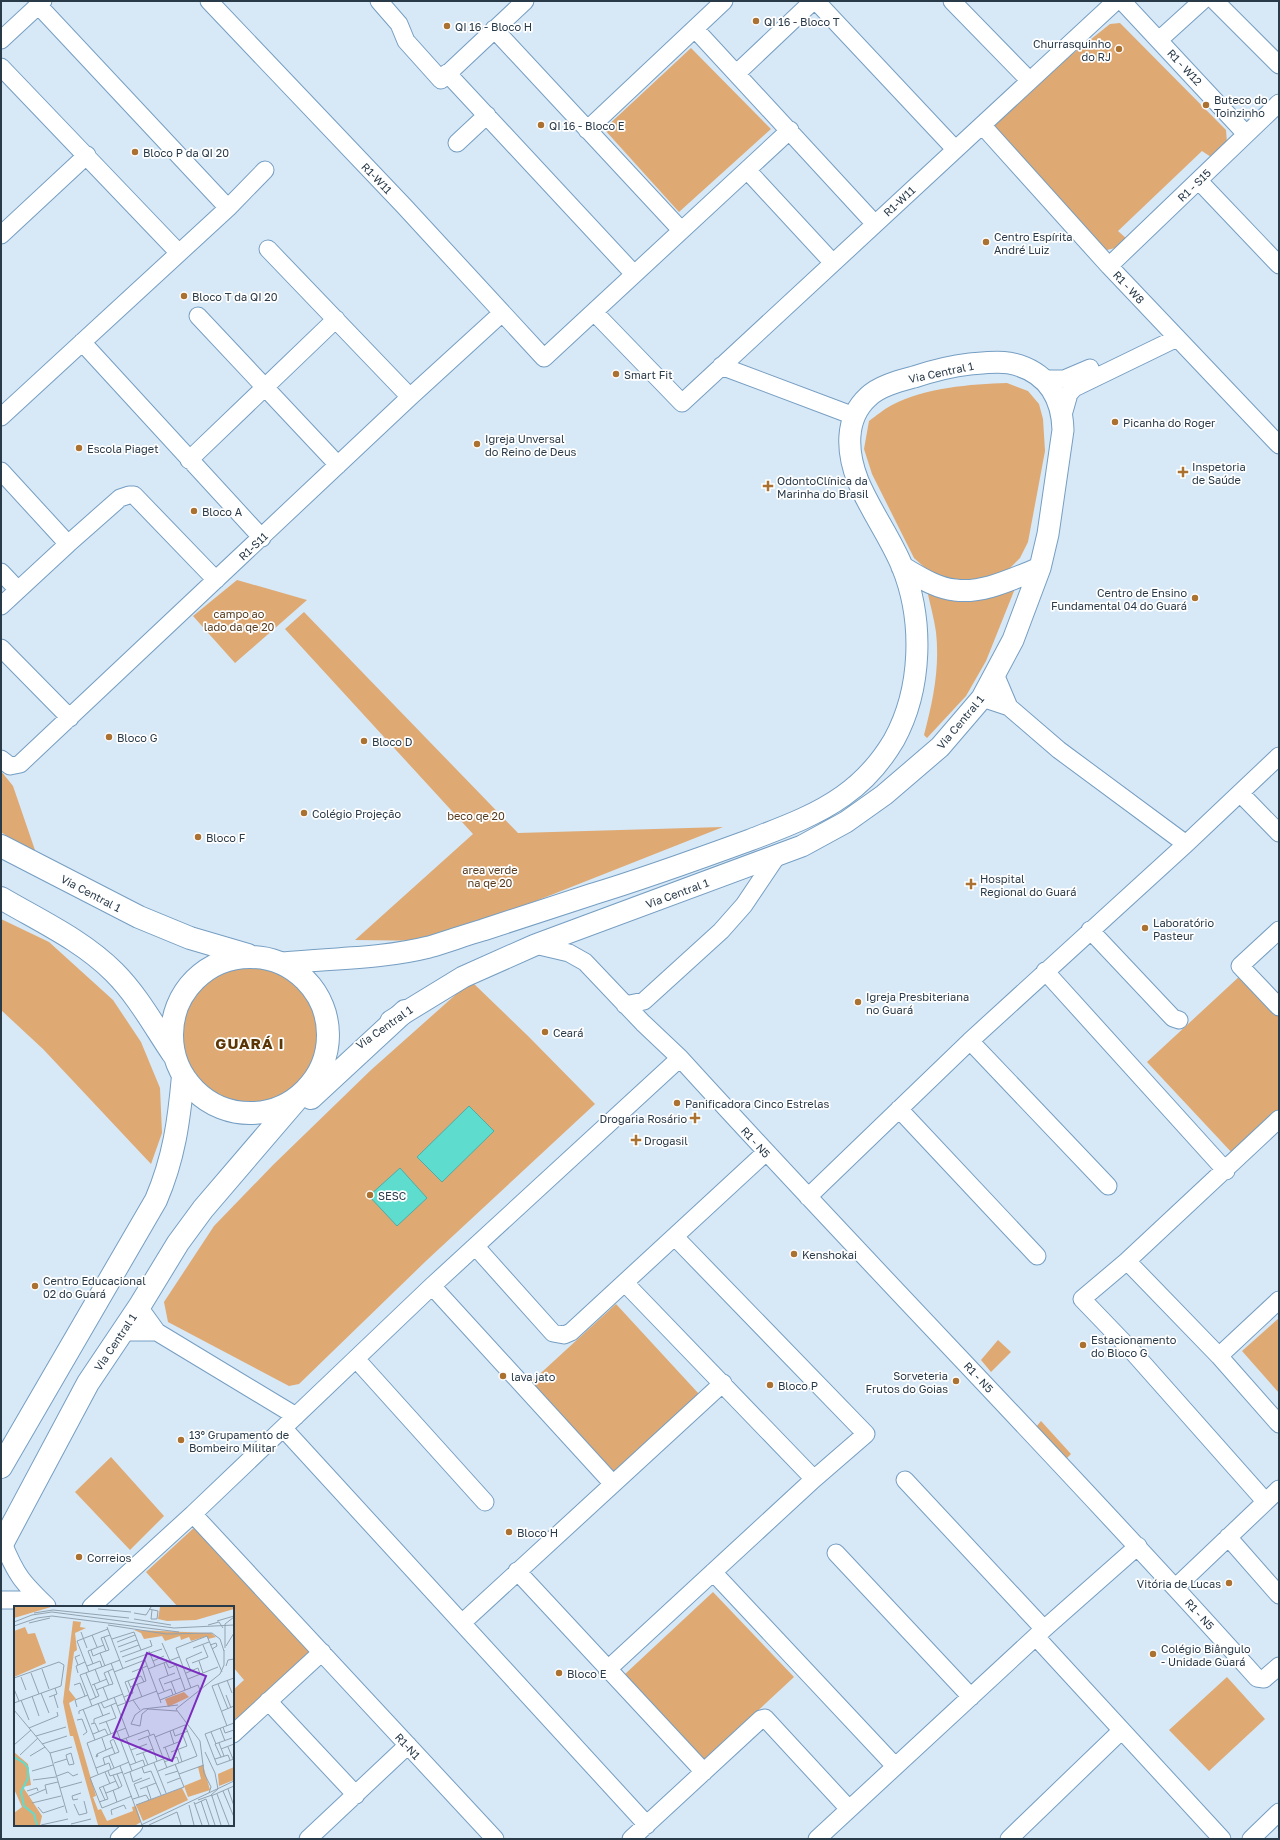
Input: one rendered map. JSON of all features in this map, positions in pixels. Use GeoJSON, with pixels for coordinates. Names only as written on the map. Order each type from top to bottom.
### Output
{"type":"FeatureCollection","features":[{"type":"Feature","properties":{"kind":"main road","name":"Via Central 1"},"geometry":{"type":"LineString","coordinates":[[1,846],[139,918],[190,938],[253,956]]}},
{"type":"Feature","properties":{"kind":"main road"},"geometry":{"type":"LineString","coordinates":[[1,898],[78,942],[98,957],[132,993],[178,1066],[200,1096],[222,1109],[249,1114],[275,1110],[298,1098],[314,1082],[326,1057],[330,1029],[322,1001],[306,978],[283,962],[253,956],[229,959],[206,970],[188,986],[176,1008],[171,1032],[178,1066],[179,1125],[167,1175],[141,1227],[1,1467]]}},
{"type":"Feature","properties":{"kind":"main road"},"geometry":{"type":"LineString","coordinates":[[236,1170],[259,1156],[309,1100],[405,1012]]}},
{"type":"Feature","properties":{"kind":"main road","name":"Via Central 1"},"geometry":{"type":"LineString","coordinates":[[2,1544],[88,1383],[139,1307],[178,1243],[236,1170],[298,1098]]}},
{"type":"Feature","properties":{"kind":"main road"},"geometry":{"type":"LineString","coordinates":[[45,1392],[88,1383]]}},
{"type":"Feature","properties":{"kind":"street","name":"R1-W11"},"geometry":{"type":"LineString","coordinates":[[209,1],[404,206],[544,358],[594,312],[682,403],[1116,1]]}},
{"type":"Feature","properties":{"kind":"street"},"geometry":{"type":"LineString","coordinates":[[379,1],[399,24],[406,41],[440,80],[525,1]]}},
{"type":"Feature","properties":{"kind":"street"},"geometry":{"type":"LineString","coordinates":[[587,130],[724,1]]}},
{"type":"Feature","properties":{"kind":"street"},"geometry":{"type":"LineString","coordinates":[[737,73],[813,1]]}},
{"type":"Feature","properties":{"kind":"street"},"geometry":{"type":"LineString","coordinates":[[816,1],[955,149]]}},
{"type":"Feature","properties":{"kind":"street"},"geometry":{"type":"LineString","coordinates":[[952,1],[1029,80]]}},
{"type":"Feature","properties":{"kind":"street","name":"R1 - W12"},"geometry":{"type":"LineString","coordinates":[[1122,1],[1246,134]]}},
{"type":"Feature","properties":{"kind":"street"},"geometry":{"type":"LineString","coordinates":[[1159,40],[1202,1]]}},
{"type":"Feature","properties":{"kind":"street"},"geometry":{"type":"LineString","coordinates":[[1215,1],[1279,65]]}},
{"type":"Feature","properties":{"kind":"street"},"geometry":{"type":"LineString","coordinates":[[1,40],[40,3],[228,208]]}},
{"type":"Feature","properties":{"kind":"street"},"geometry":{"type":"LineString","coordinates":[[494,29],[681,230]]}},
{"type":"Feature","properties":{"kind":"street"},"geometry":{"type":"LineString","coordinates":[[695,29],[790,130],[875,224]]}},
{"type":"Feature","properties":{"kind":"street"},"geometry":{"type":"LineString","coordinates":[[1,67],[87,155],[178,252]]}},
{"type":"Feature","properties":{"kind":"street"},"geometry":{"type":"LineString","coordinates":[[447,73],[634,274]]}},
{"type":"Feature","properties":{"kind":"street","name":"R1 - S15"},"geometry":{"type":"LineString","coordinates":[[1109,266],[1199,181],[1246,134],[1276,113]]}},
{"type":"Feature","properties":{"kind":"street"},"geometry":{"type":"LineString","coordinates":[[457,143],[487,115]]}},
{"type":"Feature","properties":{"kind":"street","name":"R1 - W8"},"geometry":{"type":"LineString","coordinates":[[982,124],[1109,266],[1279,445]]}},
{"type":"Feature","properties":{"kind":"street"},"geometry":{"type":"LineString","coordinates":[[594,312],[790,130]]}},
{"type":"Feature","properties":{"kind":"street"},"geometry":{"type":"LineString","coordinates":[[1,234],[87,155]]}},
{"type":"Feature","properties":{"kind":"street"},"geometry":{"type":"LineString","coordinates":[[1,417],[178,252],[228,208],[265,170]]}},
{"type":"Feature","properties":{"kind":"street"},"geometry":{"type":"LineString","coordinates":[[747,170],[833,263]]}},
{"type":"Feature","properties":{"kind":"street"},"geometry":{"type":"LineString","coordinates":[[1199,181],[1279,265]]}},
{"type":"Feature","properties":{"kind":"street"},"geometry":{"type":"LineString","coordinates":[[268,249],[410,397]]}},
{"type":"Feature","properties":{"kind":"street","name":"R1-S11"},"geometry":{"type":"LineString","coordinates":[[1,759],[10,766],[20,764],[262,538],[410,397],[502,313]]}},
{"type":"Feature","properties":{"kind":"street"},"geometry":{"type":"LineString","coordinates":[[198,316],[338,465]]}},
{"type":"Feature","properties":{"kind":"street"},"geometry":{"type":"LineString","coordinates":[[189,460],[336,320]]}},
{"type":"Feature","properties":{"kind":"street"},"geometry":{"type":"LineString","coordinates":[[1044,379],[1072,377],[1173,334]]}},
{"type":"Feature","properties":{"kind":"street"},"geometry":{"type":"LineString","coordinates":[[1063,415],[1069,394],[1074,388],[1173,334]]}},
{"type":"Feature","properties":{"kind":"street"},"geometry":{"type":"LineString","coordinates":[[82,342],[262,538]]}},
{"type":"Feature","properties":{"kind":"street","name":"Via Central 1"},"geometry":{"type":"LineString","coordinates":[[283,962],[373,958],[428,947],[673,869],[792,824],[842,798],[864,779],[880,761],[895,739],[910,696],[917,653],[910,593],[902,567],[859,482],[851,459],[850,436],[854,416],[869,396],[895,382],[926,373],[967,364],[1006,362],[1026,368],[1044,379],[1056,396],[1063,415],[1063,441],[1048,534],[1040,568],[1013,640],[982,698],[940,747],[890,791],[846,822],[802,846],[535,945],[463,977],[365,1038],[314,1082]]}},
{"type":"Feature","properties":{"kind":"street"},"geometry":{"type":"LineString","coordinates":[[721,366],[854,416]]}},
{"type":"Feature","properties":{"kind":"street"},"geometry":{"type":"LineString","coordinates":[[1,472],[68,544]]}},
{"type":"Feature","properties":{"kind":"street"},"geometry":{"type":"LineString","coordinates":[[1,606],[120,498],[129,495],[134,495],[216,580]]}},
{"type":"Feature","properties":{"kind":"street"},"geometry":{"type":"LineString","coordinates":[[902,567],[939,586],[954,590],[970,591],[1014,579],[1040,568]]}},
{"type":"Feature","properties":{"kind":"street"},"geometry":{"type":"LineString","coordinates":[[1,572],[18,590]]}},
{"type":"Feature","properties":{"kind":"street"},"geometry":{"type":"LineString","coordinates":[[1,648],[70,718]]}},
{"type":"Feature","properties":{"kind":"street"},"geometry":{"type":"LineString","coordinates":[[995,674],[1009,707]]}},
{"type":"Feature","properties":{"kind":"street"},"geometry":{"type":"LineString","coordinates":[[982,698],[1009,707],[1059,750],[1186,844]]}},
{"type":"Feature","properties":{"kind":"street"},"geometry":{"type":"LineString","coordinates":[[808,1197],[970,1041],[1186,844],[1279,756]]}},
{"type":"Feature","properties":{"kind":"street"},"geometry":{"type":"LineString","coordinates":[[1240,793],[1279,833]]}},
{"type":"Feature","properties":{"kind":"street"},"geometry":{"type":"LineString","coordinates":[[625,1005],[644,1001],[731,919],[744,905],[777,856]]}},
{"type":"Feature","properties":{"kind":"street"},"geometry":{"type":"LineString","coordinates":[[1090,930],[1173,1018],[1179,1020]]}},
{"type":"Feature","properties":{"kind":"street"},"geometry":{"type":"LineString","coordinates":[[1279,930],[1240,966],[1279,1007]]}},
{"type":"Feature","properties":{"kind":"street","name":"R1 - N5"},"geometry":{"type":"LineString","coordinates":[[535,945],[576,957],[584,962],[625,1005],[680,1058],[765,1152],[1138,1546],[1257,1678],[1264,1679],[1279,1666]]}},
{"type":"Feature","properties":{"kind":"street"},"geometry":{"type":"LineString","coordinates":[[1045,971],[1226,1171]]}},
{"type":"Feature","properties":{"kind":"street"},"geometry":{"type":"LineString","coordinates":[[643,1023],[644,1001]]}},
{"type":"Feature","properties":{"kind":"street"},"geometry":{"type":"LineString","coordinates":[[970,1041],[1108,1186]]}},
{"type":"Feature","properties":{"kind":"street"},"geometry":{"type":"LineString","coordinates":[[92,1606],[284,1429],[432,1286],[680,1058]]}},
{"type":"Feature","properties":{"kind":"street"},"geometry":{"type":"LineString","coordinates":[[899,1109],[1038,1256]]}},
{"type":"Feature","properties":{"kind":"street"},"geometry":{"type":"LineString","coordinates":[[1265,1501],[1137,1357],[1082,1299],[1127,1261],[1226,1171],[1279,1119]]}},
{"type":"Feature","properties":{"kind":"street"},"geometry":{"type":"LineString","coordinates":[[476,1247],[553,1333],[564,1336],[571,1332],[625,1283],[765,1152]]}},
{"type":"Feature","properties":{"kind":"street"},"geometry":{"type":"LineString","coordinates":[[607,1670],[814,1479],[866,1434],[675,1237]]}},
{"type":"Feature","properties":{"kind":"street"},"geometry":{"type":"LineString","coordinates":[[1127,1261],[1219,1356],[1279,1424]]}},
{"type":"Feature","properties":{"kind":"street"},"geometry":{"type":"LineString","coordinates":[[625,1283],[814,1479]]}},
{"type":"Feature","properties":{"kind":"street"},"geometry":{"type":"LineString","coordinates":[[432,1286],[612,1484]]}},
{"type":"Feature","properties":{"kind":"street"},"geometry":{"type":"LineString","coordinates":[[1219,1356],[1279,1300]]}},
{"type":"Feature","properties":{"kind":"street"},"geometry":{"type":"LineString","coordinates":[[139,1307],[157,1332],[296,1416]]}},
{"type":"Feature","properties":{"kind":"street"},"geometry":{"type":"LineString","coordinates":[[122,1332],[157,1332]]}},
{"type":"Feature","properties":{"kind":"street"},"geometry":{"type":"LineString","coordinates":[[357,1360],[486,1502]]}},
{"type":"Feature","properties":{"kind":"street"},"geometry":{"type":"LineString","coordinates":[[463,1622],[723,1383]]}},
{"type":"Feature","properties":{"kind":"street"},"geometry":{"type":"LineString","coordinates":[[284,1429],[463,1622],[647,1825]]}},
{"type":"Feature","properties":{"kind":"street"},"geometry":{"type":"LineString","coordinates":[[905,1480],[1040,1633],[1121,1731],[1222,1839]]}},
{"type":"Feature","properties":{"kind":"street"},"geometry":{"type":"LineString","coordinates":[[1175,1588],[1279,1489]]}},
{"type":"Feature","properties":{"kind":"street","name":"R1-N1"},"geometry":{"type":"LineString","coordinates":[[193,1514],[494,1839]]}},
{"type":"Feature","properties":{"kind":"street"},"geometry":{"type":"LineString","coordinates":[[1228,1537],[1279,1595]]}},
{"type":"Feature","properties":{"kind":"street"},"geometry":{"type":"LineString","coordinates":[[2,1544],[21,1580],[48,1606]]}},
{"type":"Feature","properties":{"kind":"street"},"geometry":{"type":"LineString","coordinates":[[817,1839],[1040,1633],[1138,1546]]}},
{"type":"Feature","properties":{"kind":"street"},"geometry":{"type":"LineString","coordinates":[[836,1554],[971,1697]]}},
{"type":"Feature","properties":{"kind":"street"},"geometry":{"type":"LineString","coordinates":[[518,1571],[607,1670],[704,1772]]}},
{"type":"Feature","properties":{"kind":"street"},"geometry":{"type":"LineString","coordinates":[[713,1572],[895,1766]]}},
{"type":"Feature","properties":{"kind":"street"},"geometry":{"type":"LineString","coordinates":[[1,1600],[28,1600],[48,1606]]}},
{"type":"Feature","properties":{"kind":"street"},"geometry":{"type":"LineString","coordinates":[[234,1733],[322,1652]]}},
{"type":"Feature","properties":{"kind":"street"},"geometry":{"type":"LineString","coordinates":[[268,1701],[356,1795]]}},
{"type":"Feature","properties":{"kind":"street"},"geometry":{"type":"LineString","coordinates":[[631,1839],[761,1719],[767,1718],[849,1809]]}},
{"type":"Feature","properties":{"kind":"street"},"geometry":{"type":"LineString","coordinates":[[1008,1839],[1121,1731]]}},
{"type":"Feature","properties":{"kind":"street"},"geometry":{"type":"LineString","coordinates":[[316,1836],[356,1795],[408,1746]]}},
{"type":"Feature","properties":{"kind":"street"},"geometry":{"type":"LineString","coordinates":[[1250,1839],[1279,1812]]}},
{"type":"Feature","properties":{"kind":"street"},"geometry":{"type":"LineString","coordinates":[[120,1838],[133,1826]]}},
{"type":"Feature","properties":{"kind":"green space"},"geometry":{"type":"Polygon","coordinates":[[[1120,23],[1226,130],[1227,143],[1211,157],[1202,151],[1118,231],[1128,240],[1115,248],[1107,250],[1096,241],[991,129],[1026,91],[1110,24],[1120,23]]]}},
{"type":"Feature","properties":{"kind":"green space"},"geometry":{"type":"Polygon","coordinates":[[[691,48],[771,129],[679,212],[604,129],[691,48]]]}},
{"type":"Feature","properties":{"kind":"green space"},"geometry":{"type":"Polygon","coordinates":[[[1007,383],[1028,391],[1039,404],[1043,419],[1045,451],[1028,542],[1020,558],[1010,568],[990,579],[966,585],[932,574],[914,558],[872,474],[864,449],[869,421],[892,405],[918,395],[948,388],[978,384],[1007,383]]]}},
{"type":"Feature","properties":{"kind":"green space","name":"campo ao lado da qe 20"},"geometry":{"type":"Polygon","coordinates":[[[237,580],[307,600],[235,663],[193,616],[237,580]]]}},
{"type":"Feature","properties":{"kind":"green space"},"geometry":{"type":"Polygon","coordinates":[[[1016,586],[986,661],[966,696],[927,738],[924,735],[935,684],[937,645],[936,632],[927,590],[969,600],[994,597],[1016,586]]]}},
{"type":"Feature","properties":{"kind":"green space","name":"area verde na qe 20"},"geometry":{"type":"Polygon","coordinates":[[[304,612],[518,833],[723,827],[435,941],[355,940],[473,834],[285,629],[304,612]]]}},
{"type":"Feature","properties":{"kind":"green space"},"geometry":{"type":"Polygon","coordinates":[[[1,771],[13,786],[37,856],[1,832],[1,771]]]}},
{"type":"Feature","properties":{"kind":"green space"},"geometry":{"type":"Polygon","coordinates":[[[1,919],[49,942],[113,1000],[141,1042],[160,1088],[162,1133],[151,1164],[43,1049],[1,1010],[1,919]]]}},
{"type":"Feature","properties":{"kind":"green space"},"geometry":{"type":"Polygon","coordinates":[[[243,966],[257,966],[276,971],[299,986],[314,1009],[318,1022],[318,1048],[314,1061],[299,1084],[276,1099],[257,1104],[243,1104],[224,1099],[201,1084],[186,1061],[181,1042],[181,1028],[186,1009],[201,986],[224,971],[243,966]]]}},
{"type":"Feature","properties":{"kind":"green space"},"geometry":{"type":"Polygon","coordinates":[[[1241,975],[1279,1016],[1279,1114],[1234,1155],[1147,1062],[1241,975]]]}},
{"type":"Feature","properties":{"kind":"green space","name":"SESC"},"geometry":{"type":"Polygon","coordinates":[[[471,981],[595,1104],[427,1260],[299,1384],[289,1386],[168,1322],[164,1302],[214,1226],[273,1165],[371,1070],[471,981]]]}},
{"type":"Feature","properties":{"kind":"green space"},"geometry":{"type":"Polygon","coordinates":[[[616,1304],[699,1394],[614,1473],[530,1383],[616,1304]]]}},
{"type":"Feature","properties":{"kind":"green space"},"geometry":{"type":"Polygon","coordinates":[[[1279,1318],[1279,1393],[1242,1351],[1279,1318]]]}},
{"type":"Feature","properties":{"kind":"green space"},"geometry":{"type":"Polygon","coordinates":[[[998,1340],[1011,1352],[991,1372],[981,1360],[998,1340]]]}},
{"type":"Feature","properties":{"kind":"green space"},"geometry":{"type":"Polygon","coordinates":[[[1041,1421],[1071,1454],[1066,1459],[1036,1427],[1041,1421]]]}},
{"type":"Feature","properties":{"kind":"green space"},"geometry":{"type":"Polygon","coordinates":[[[111,1457],[164,1516],[130,1550],[75,1492],[111,1457]]]}},
{"type":"Feature","properties":{"kind":"green space"},"geometry":{"type":"Polygon","coordinates":[[[197,1525],[314,1652],[234,1725],[234,1689],[244,1680],[234,1668],[234,1606],[177,1606],[146,1572],[197,1525]]]}},
{"type":"Feature","properties":{"kind":"green space"},"geometry":{"type":"Polygon","coordinates":[[[713,1592],[794,1677],[705,1760],[624,1675],[713,1592]]]}},
{"type":"Feature","properties":{"kind":"green space"},"geometry":{"type":"Polygon","coordinates":[[[1227,1677],[1265,1719],[1209,1771],[1169,1730],[1227,1677]]]}},
{"type":"Feature","properties":{"kind":"shaded area"},"geometry":{"type":"Polygon","coordinates":[[[469,1106],[494,1131],[442,1182],[417,1157],[469,1106]]]}},
{"type":"Feature","properties":{"kind":"shaded area"},"geometry":{"type":"Polygon","coordinates":[[[400,1168],[427,1198],[397,1226],[369,1196],[400,1168]]]}},
{"type":"Feature","properties":{"kind":"place","name":"QI 16 - Bloco T"},"geometry":{"type":"Point","coordinates":[756,21]}},
{"type":"Feature","properties":{"kind":"place","name":"QI 16 - Bloco H"},"geometry":{"type":"Point","coordinates":[447,26]}},
{"type":"Feature","properties":{"kind":"place","name":"Churrasquinho do RJ"},"geometry":{"type":"Point","coordinates":[1119,49]}},
{"type":"Feature","properties":{"kind":"place","name":"Buteco do Toinzinho"},"geometry":{"type":"Point","coordinates":[1206,105]}},
{"type":"Feature","properties":{"kind":"place","name":"QI 16 - Bloco E"},"geometry":{"type":"Point","coordinates":[541,125]}},
{"type":"Feature","properties":{"kind":"place","name":"Bloco P da QI 20"},"geometry":{"type":"Point","coordinates":[135,152]}},
{"type":"Feature","properties":{"kind":"place","name":"Centro Espírita André Luiz"},"geometry":{"type":"Point","coordinates":[986,242]}},
{"type":"Feature","properties":{"kind":"place","name":"Bloco T da QI 20"},"geometry":{"type":"Point","coordinates":[184,296]}},
{"type":"Feature","properties":{"kind":"place","name":"Smart Fit"},"geometry":{"type":"Point","coordinates":[616,374]}},
{"type":"Feature","properties":{"kind":"place","name":"Picanha do Roger"},"geometry":{"type":"Point","coordinates":[1115,422]}},
{"type":"Feature","properties":{"kind":"place","name":"Igreja Unversal do Reino de Deus"},"geometry":{"type":"Point","coordinates":[477,444]}},
{"type":"Feature","properties":{"kind":"place","name":"Escola Piaget"},"geometry":{"type":"Point","coordinates":[79,448]}},
{"type":"Feature","properties":{"kind":"place","name":"Inspetoria de Saúde"},"geometry":{"type":"Point","coordinates":[1183,472]}},
{"type":"Feature","properties":{"kind":"place","name":"OdontoClínica da Marinha do Brasil"},"geometry":{"type":"Point","coordinates":[768,486]}},
{"type":"Feature","properties":{"kind":"place","name":"Bloco A"},"geometry":{"type":"Point","coordinates":[194,511]}},
{"type":"Feature","properties":{"kind":"place","name":"Centro de Ensino Fundamental 04 do Guará"},"geometry":{"type":"Point","coordinates":[1195,598]}},
{"type":"Feature","properties":{"kind":"place","name":"Bloco G"},"geometry":{"type":"Point","coordinates":[109,737]}},
{"type":"Feature","properties":{"kind":"place","name":"Bloco D"},"geometry":{"type":"Point","coordinates":[364,741]}},
{"type":"Feature","properties":{"kind":"place","name":"Colégio Projeção"},"geometry":{"type":"Point","coordinates":[304,813]}},
{"type":"Feature","properties":{"kind":"place","name":"Bloco F"},"geometry":{"type":"Point","coordinates":[198,837]}},
{"type":"Feature","properties":{"kind":"place","name":"Hospital Regional do Guará"},"geometry":{"type":"Point","coordinates":[971,884]}},
{"type":"Feature","properties":{"kind":"place","name":"Laboratório Pasteur"},"geometry":{"type":"Point","coordinates":[1145,928]}},
{"type":"Feature","properties":{"kind":"place","name":"Igreja Presbiteriana no Guará"},"geometry":{"type":"Point","coordinates":[858,1002]}},
{"type":"Feature","properties":{"kind":"place","name":"Ceará"},"geometry":{"type":"Point","coordinates":[545,1032]}},
{"type":"Feature","properties":{"kind":"place","name":"Panificadora Cinco Estrelas"},"geometry":{"type":"Point","coordinates":[677,1103]}},
{"type":"Feature","properties":{"kind":"place","name":"Drogaria Rosário"},"geometry":{"type":"Point","coordinates":[695,1118]}},
{"type":"Feature","properties":{"kind":"place","name":"Drogasil"},"geometry":{"type":"Point","coordinates":[636,1140]}},
{"type":"Feature","properties":{"kind":"place","name":"SESC"},"geometry":{"type":"Point","coordinates":[370,1195]}},
{"type":"Feature","properties":{"kind":"place","name":"Kenshokai"},"geometry":{"type":"Point","coordinates":[794,1254]}},
{"type":"Feature","properties":{"kind":"place","name":"Centro Educacional 02 do Guará"},"geometry":{"type":"Point","coordinates":[35,1286]}},
{"type":"Feature","properties":{"kind":"place","name":"Estacionamento do Bloco G"},"geometry":{"type":"Point","coordinates":[1083,1345]}},
{"type":"Feature","properties":{"kind":"place","name":"lava jato"},"geometry":{"type":"Point","coordinates":[503,1376]}},
{"type":"Feature","properties":{"kind":"place","name":"Sorveteria Frutos do Goias"},"geometry":{"type":"Point","coordinates":[956,1381]}},
{"type":"Feature","properties":{"kind":"place","name":"Bloco P"},"geometry":{"type":"Point","coordinates":[770,1385]}},
{"type":"Feature","properties":{"kind":"place","name":"13º Grupamento de Bombeiro Militar"},"geometry":{"type":"Point","coordinates":[181,1440]}},
{"type":"Feature","properties":{"kind":"place","name":"Bloco H"},"geometry":{"type":"Point","coordinates":[509,1532]}},
{"type":"Feature","properties":{"kind":"place","name":"Correios"},"geometry":{"type":"Point","coordinates":[79,1557]}},
{"type":"Feature","properties":{"kind":"place","name":"Vitória de Lucas"},"geometry":{"type":"Point","coordinates":[1229,1583]}},
{"type":"Feature","properties":{"kind":"place","name":"Colégio Biângulo - Unidade Guará"},"geometry":{"type":"Point","coordinates":[1153,1654]}},
{"type":"Feature","properties":{"kind":"place","name":"Bloco E"},"geometry":{"type":"Point","coordinates":[559,1673]}},
{"type":"Feature","properties":{"kind":"district","name":"GUARÁ I"},"geometry":{"type":"Point","coordinates":[250,1043]}},
{"type":"Feature","properties":{"kind":"park label","name":"beco qe 20"},"geometry":{"type":"Point","coordinates":[476,815]}}]}
